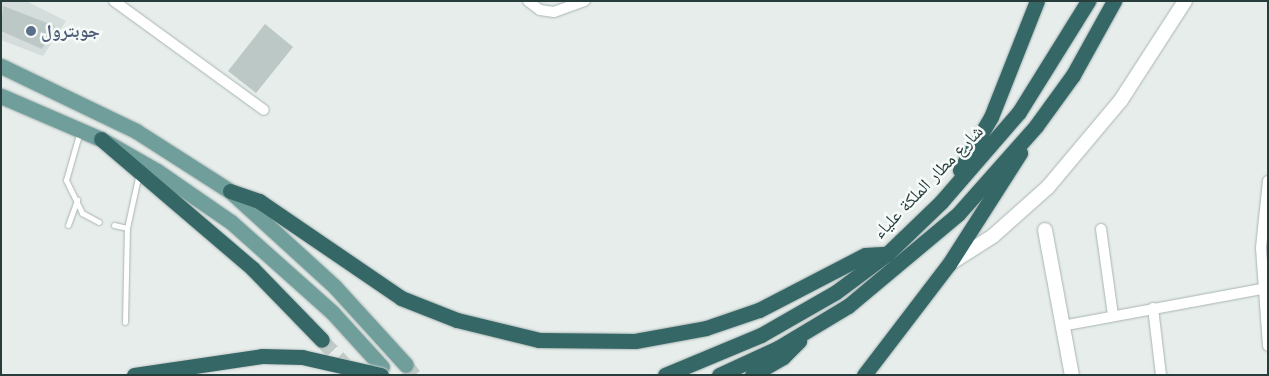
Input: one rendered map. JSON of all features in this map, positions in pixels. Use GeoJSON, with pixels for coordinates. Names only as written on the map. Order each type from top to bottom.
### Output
{"type":"FeatureCollection","features":[{"type":"Feature","properties":{"kind":"highway"},"geometry":{"type":"LineString","coordinates":[[941,202],[991,117],[1038,1]]}},
{"type":"Feature","properties":{"kind":"highway","name":"شارع مطار الملكة علياء"},"geometry":{"type":"LineString","coordinates":[[665,375],[760,335],[836,292],[887,254],[941,202],[1027,102],[1088,1]]}},
{"type":"Feature","properties":{"kind":"highway"},"geometry":{"type":"LineString","coordinates":[[864,375],[949,264],[1036,126],[1073,75],[1114,1]]}},
{"type":"Feature","properties":{"kind":"highway"},"geometry":{"type":"LineString","coordinates":[[720,375],[805,333],[866,293],[958,214],[1036,126]]}},
{"type":"Feature","properties":{"kind":"highway"},"geometry":{"type":"LineString","coordinates":[[101,140],[140,170],[252,268],[322,340]]}},
{"type":"Feature","properties":{"kind":"highway"},"geometry":{"type":"LineString","coordinates":[[230,191],[259,201],[401,298],[457,320],[539,340],[635,341],[706,328],[760,310],[865,255],[887,254]]}},
{"type":"Feature","properties":{"kind":"highway"},"geometry":{"type":"LineString","coordinates":[[752,375],[784,357],[805,333]]}},
{"type":"Feature","properties":{"kind":"highway"},"geometry":{"type":"LineString","coordinates":[[133,375],[262,356],[302,357],[382,371]]}},
{"type":"Feature","properties":{"kind":"main road"},"geometry":{"type":"LineString","coordinates":[[1,66],[136,131],[230,191],[335,287],[406,365]]}},
{"type":"Feature","properties":{"kind":"main road"},"geometry":{"type":"LineString","coordinates":[[1,96],[101,140],[157,171],[245,233],[332,312],[382,371]]}},
{"type":"Feature","properties":{"kind":"street"},"geometry":{"type":"LineString","coordinates":[[114,1],[264,110]]}},
{"type":"Feature","properties":{"kind":"street"},"geometry":{"type":"LineString","coordinates":[[528,1],[540,10],[554,12],[585,1]]}},
{"type":"Feature","properties":{"kind":"street"},"geometry":{"type":"LineString","coordinates":[[949,264],[993,236],[1048,188],[1121,100],[1185,1]]}},
{"type":"Feature","properties":{"kind":"street"},"geometry":{"type":"LineString","coordinates":[[1268,181],[1265,288],[1268,346]]}},
{"type":"Feature","properties":{"kind":"street"},"geometry":{"type":"LineString","coordinates":[[1101,229],[1113,316]]}},
{"type":"Feature","properties":{"kind":"street"},"geometry":{"type":"LineString","coordinates":[[1045,230],[1072,375]]}},
{"type":"Feature","properties":{"kind":"street"},"geometry":{"type":"LineString","coordinates":[[1062,326],[1265,288]]}},
{"type":"Feature","properties":{"kind":"street"},"geometry":{"type":"LineString","coordinates":[[1153,308],[1160,375]]}},
{"type":"Feature","properties":{"kind":"lane"},"geometry":{"type":"LineString","coordinates":[[80,131],[65,176],[78,199],[84,215],[99,222]]}},
{"type":"Feature","properties":{"kind":"lane"},"geometry":{"type":"LineString","coordinates":[[125,322],[127,228],[140,170]]}},
{"type":"Feature","properties":{"kind":"lane"},"geometry":{"type":"LineString","coordinates":[[68,224],[78,199]]}},
{"type":"Feature","properties":{"kind":"lane"},"geometry":{"type":"LineString","coordinates":[[114,225],[127,228]]}},
{"type":"Feature","properties":{"kind":"shaded area","name":"جوبترول"},"geometry":{"type":"Polygon","coordinates":[[[1,1],[26,1],[66,21],[43,56],[1,40],[1,1]]]}},
{"type":"Feature","properties":{"kind":"building"},"geometry":{"type":"Polygon","coordinates":[[[3,6],[55,26],[42,49],[1,31],[3,6]]]}},
{"type":"Feature","properties":{"kind":"building"},"geometry":{"type":"Polygon","coordinates":[[[265,24],[293,47],[256,93],[228,71],[265,24]]]}},
{"type":"Feature","properties":{"kind":"tunnel"},"geometry":{"type":"LineString","coordinates":[[322,340],[351,371]]}},
{"type":"Feature","properties":{"kind":"tunnel"},"geometry":{"type":"LineString","coordinates":[[406,365],[414,375]]}},
{"type":"Feature","properties":{"kind":"place","name":"جوبترول"},"geometry":{"type":"Point","coordinates":[31,31]}}]}
